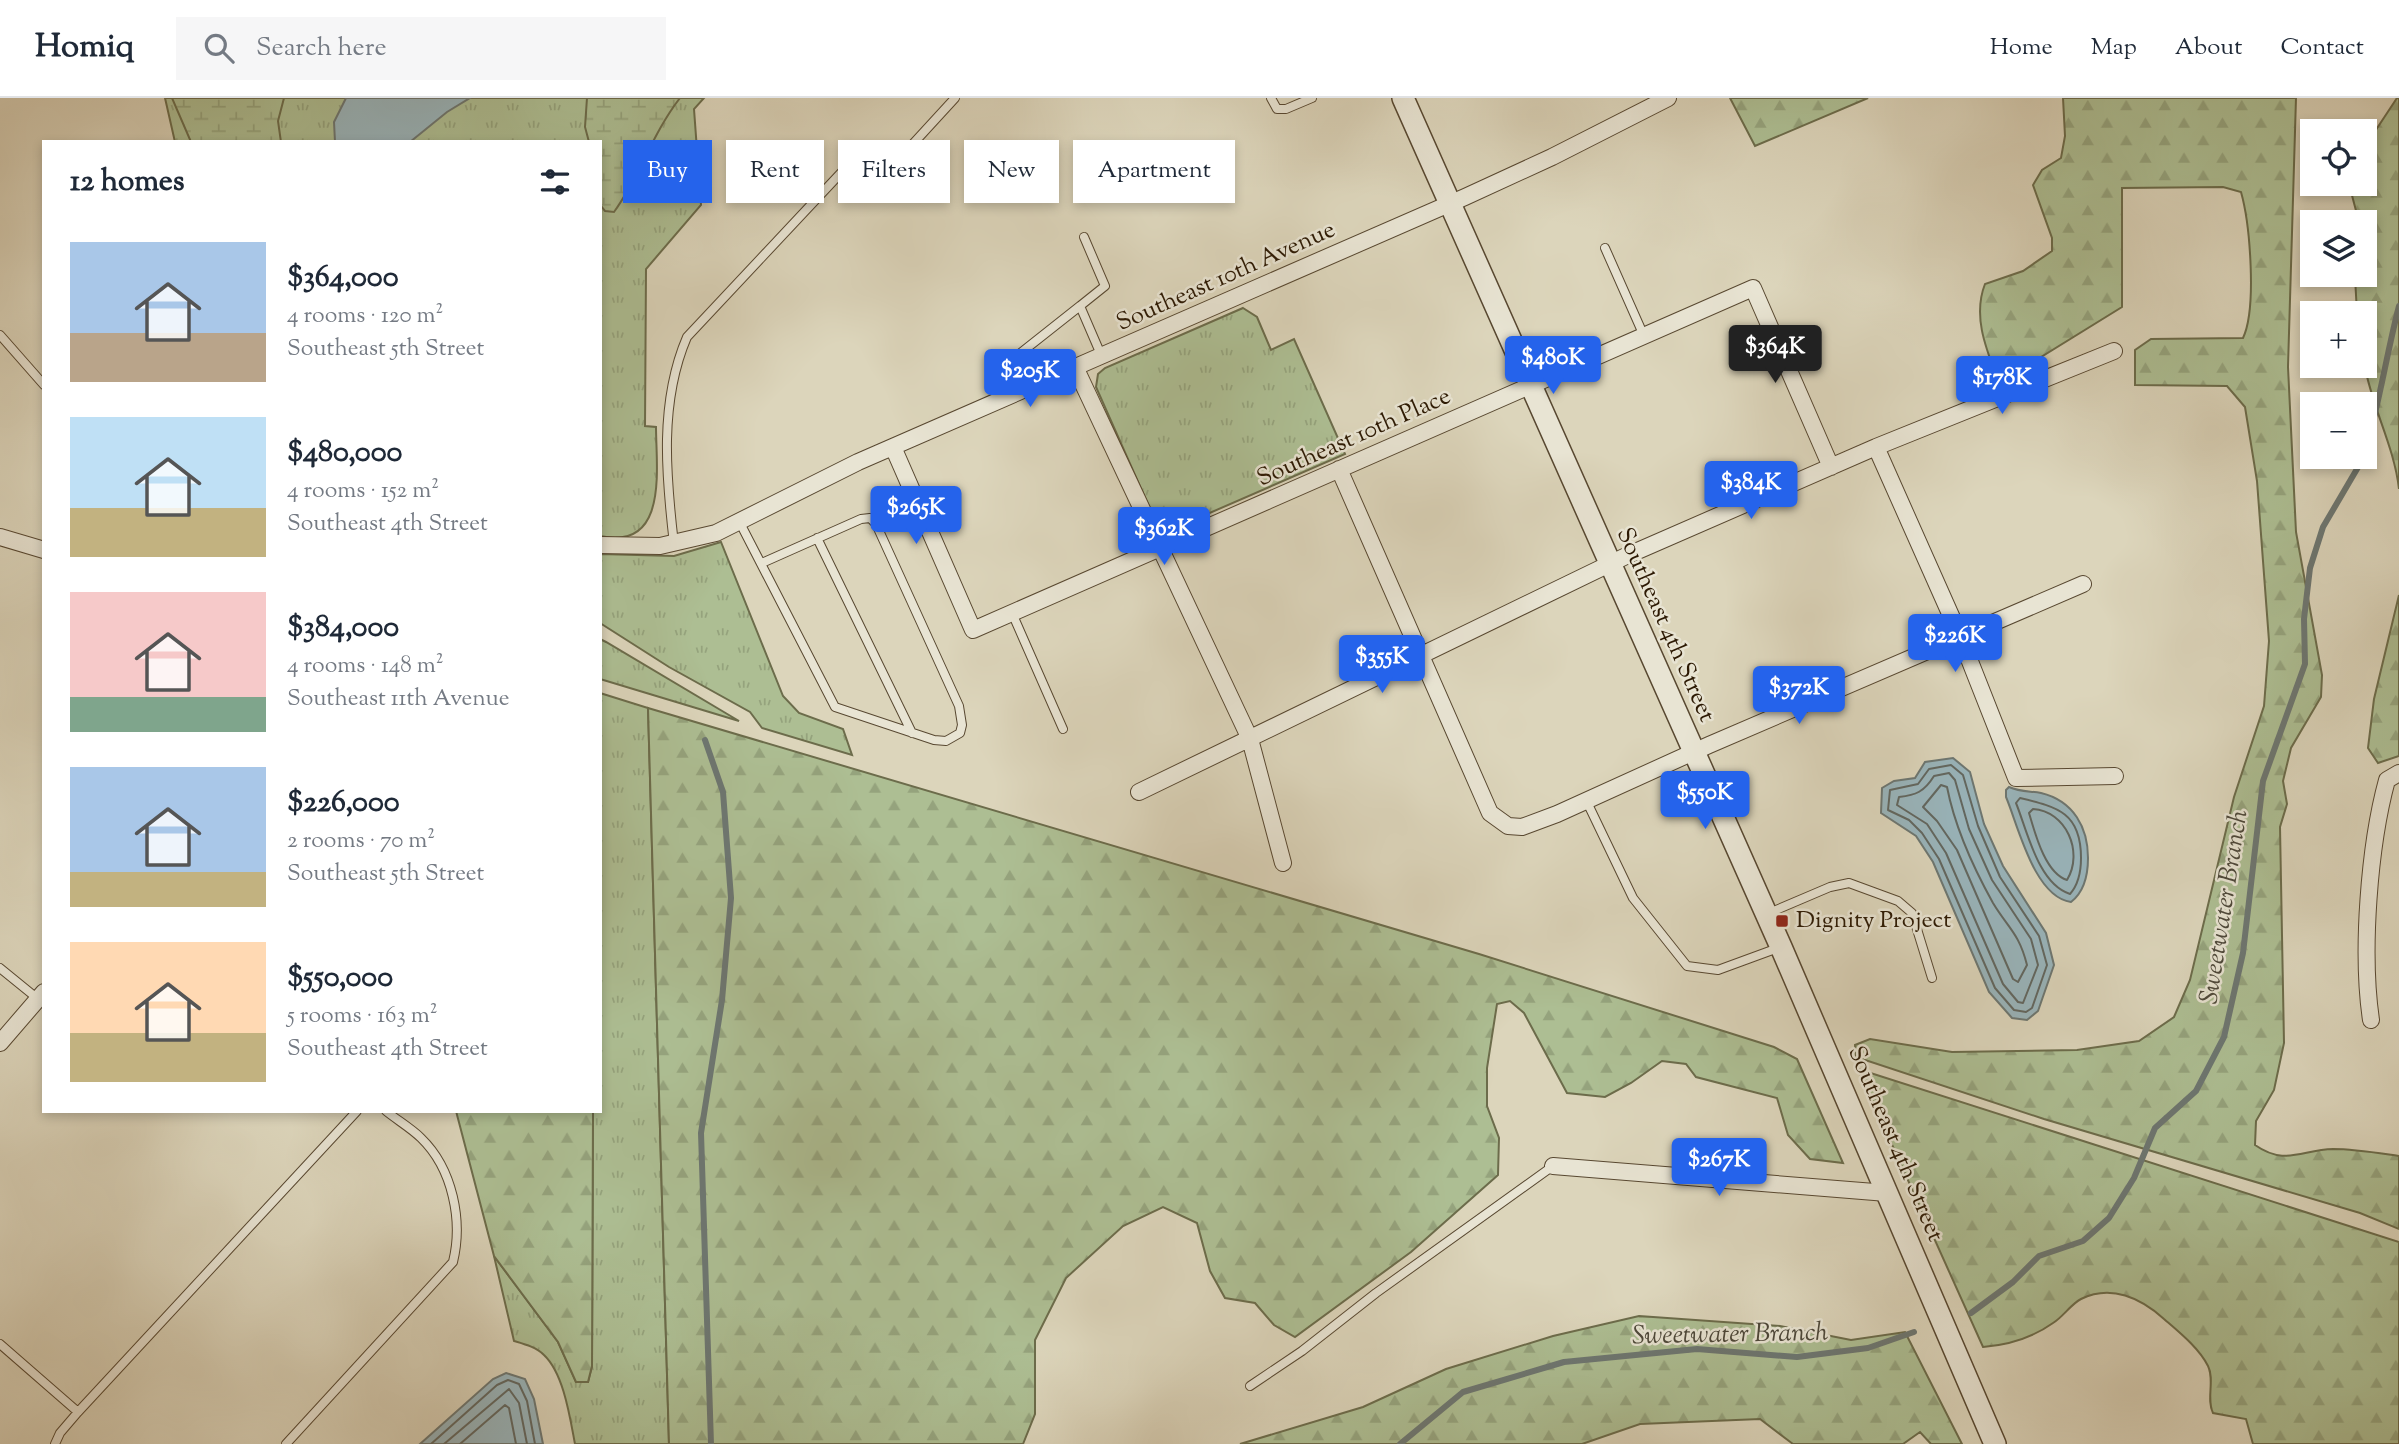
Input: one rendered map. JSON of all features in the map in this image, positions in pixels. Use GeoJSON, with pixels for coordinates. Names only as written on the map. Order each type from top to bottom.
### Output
{"type":"FeatureCollection","features":[{"type":"Feature","properties":{"kind":"street","name":"Southeast 4th Street"},"geometry":{"type":"LineString","coordinates":[[1403,98],[1781,947],[1995,1444]]}},
{"type":"Feature","properties":{"kind":"street","name":"Southeast 10th Avenue"},"geometry":{"type":"LineString","coordinates":[[602,545],[628,548],[674,544],[740,523],[827,477],[1552,157],[1668,98]]}},
{"type":"Feature","properties":{"kind":"street","name":"Southeast 10th Place"},"geometry":{"type":"LineString","coordinates":[[893,447],[973,630],[1753,288],[1831,467]]}},
{"type":"Feature","properties":{"kind":"street"},"geometry":{"type":"LineString","coordinates":[[1139,792],[1626,556],[1876,447],[2114,351]]}},
{"type":"Feature","properties":{"kind":"street"},"geometry":{"type":"LineString","coordinates":[[1076,369],[1250,738],[1283,863]]}},
{"type":"Feature","properties":{"kind":"street"},"geometry":{"type":"LineString","coordinates":[[1876,447],[1960,636],[2016,778],[2115,776]]}},
{"type":"Feature","properties":{"kind":"street"},"geometry":{"type":"LineString","coordinates":[[1339,468],[1490,813],[1508,826],[1522,827],[2083,584]]}},
{"type":"Feature","properties":{"kind":"street"},"geometry":{"type":"LineString","coordinates":[[0,537],[42,549]]}},
{"type":"Feature","properties":{"kind":"street"},"geometry":{"type":"LineString","coordinates":[[2371,1020],[2368,998],[2371,872],[2378,814],[2393,777]]}},
{"type":"Feature","properties":{"kind":"street"},"geometry":{"type":"LineString","coordinates":[[0,1043],[41,996]]}},
{"type":"Feature","properties":{"kind":"street"},"geometry":{"type":"LineString","coordinates":[[1553,1166],[1887,1193]]}},
{"type":"Feature","properties":{"kind":"lane"},"geometry":{"type":"LineString","coordinates":[[674,544],[667,484],[668,420],[676,362],[687,337],[853,160],[877,183],[956,98]]}},
{"type":"Feature","properties":{"kind":"lane"},"geometry":{"type":"LineString","coordinates":[[1270,98],[1277,110],[1286,110],[1312,98]]}},
{"type":"Feature","properties":{"kind":"lane"},"geometry":{"type":"LineString","coordinates":[[1008,398],[999,370],[1105,286],[1084,237]]}},
{"type":"Feature","properties":{"kind":"lane"},"geometry":{"type":"LineString","coordinates":[[1605,248],[1644,336]]}},
{"type":"Feature","properties":{"kind":"lane"},"geometry":{"type":"LineString","coordinates":[[1080,306],[1102,357]]}},
{"type":"Feature","properties":{"kind":"lane"},"geometry":{"type":"LineString","coordinates":[[0,335],[42,383]]}},
{"type":"Feature","properties":{"kind":"lane"},"geometry":{"type":"LineString","coordinates":[[740,523],[830,701],[843,712],[912,733],[946,741],[960,733],[962,716],[876,524],[870,518],[862,519],[762,563]]}},
{"type":"Feature","properties":{"kind":"lane"},"geometry":{"type":"LineString","coordinates":[[817,538],[912,733]]}},
{"type":"Feature","properties":{"kind":"lane"},"geometry":{"type":"LineString","coordinates":[[1012,613],[1063,729]]}},
{"type":"Feature","properties":{"kind":"lane"},"geometry":{"type":"LineString","coordinates":[[1586,800],[1633,898],[1687,966],[1718,970],[1781,947]]}},
{"type":"Feature","properties":{"kind":"lane"},"geometry":{"type":"LineString","coordinates":[[1766,914],[1830,887],[1849,883],[1877,892],[1898,901],[1912,913],[1933,978]]}},
{"type":"Feature","properties":{"kind":"lane"},"geometry":{"type":"LineString","coordinates":[[0,968],[41,996]]}},
{"type":"Feature","properties":{"kind":"lane"},"geometry":{"type":"LineString","coordinates":[[55,1444],[60,1433],[78,1412],[354,1113]]}},
{"type":"Feature","properties":{"kind":"lane"},"geometry":{"type":"LineString","coordinates":[[286,1444],[453,1262],[459,1237],[454,1204],[442,1166],[422,1139],[389,1113]]}},
{"type":"Feature","properties":{"kind":"lane"},"geometry":{"type":"LineString","coordinates":[[1250,1385],[1302,1351],[1418,1262],[1553,1166]]}},
{"type":"Feature","properties":{"kind":"lane"},"geometry":{"type":"LineString","coordinates":[[0,1344],[78,1412]]}},
{"type":"Feature","properties":{"kind":"green space"},"geometry":{"type":"Polygon","coordinates":[[[165,98],[704,98],[694,109],[696,140],[623,140],[623,203],[701,205],[646,269],[645,426],[656,427],[656,483],[654,502],[648,519],[638,531],[622,537],[602,536],[602,140],[175,140],[165,98]]]}},
{"type":"Feature","properties":{"kind":"green space"},"geometry":{"type":"Polygon","coordinates":[[[172,98],[284,98],[278,121],[281,140],[190,140],[172,98]]]}},
{"type":"Feature","properties":{"kind":"green space"},"geometry":{"type":"Polygon","coordinates":[[[587,98],[680,98],[654,140],[623,140],[623,199],[614,212],[605,211],[602,207],[602,140],[588,140],[585,127],[587,98]]]}},
{"type":"Feature","properties":{"kind":"green space"},"geometry":{"type":"Polygon","coordinates":[[[1730,98],[1868,98],[1755,146],[1730,98]]]}},
{"type":"Feature","properties":{"kind":"green space"},"geometry":{"type":"Polygon","coordinates":[[[2063,98],[2296,98],[2288,367],[2296,532],[2322,675],[2321,697],[2291,748],[2283,781],[2287,804],[2280,827],[2284,1043],[2274,1090],[2256,1121],[2255,1145],[2275,1155],[2284,1156],[2333,1149],[2399,1156],[2399,1229],[2360,1213],[2044,1119],[1856,1057],[1855,1045],[1870,1039],[1952,1052],[2077,1050],[2139,1041],[2174,1017],[2190,980],[2234,797],[2264,706],[2269,641],[2257,481],[2245,407],[2227,386],[2135,385],[2135,350],[2151,339],[2243,338],[2250,307],[2251,266],[2241,192],[2223,187],[2122,188],[2122,307],[1999,383],[1990,359],[1980,309],[1985,284],[2023,271],[2052,251],[2052,238],[2033,185],[2042,170],[2061,158],[2065,136],[2063,98]]]}},
{"type":"Feature","properties":{"kind":"green space"},"geometry":{"type":"Polygon","coordinates":[[[2399,98],[2399,489],[2377,410],[2377,392],[2371,392],[2367,378],[2377,378],[2377,301],[2356,301],[2356,287],[2377,287],[2377,210],[2356,210],[2352,196],[2377,196],[2377,128],[2399,98]]]}},
{"type":"Feature","properties":{"kind":"green space"},"geometry":{"type":"Polygon","coordinates":[[[1243,308],[1257,317],[1271,350],[1294,339],[1345,454],[1166,532],[1155,520],[1096,387],[1098,374],[1105,368],[1243,308]]]}},
{"type":"Feature","properties":{"kind":"green space"},"geometry":{"type":"Polygon","coordinates":[[[721,542],[783,696],[799,713],[843,729],[852,755],[762,728],[750,712],[669,667],[602,624],[602,554],[674,556],[721,542]]]}},
{"type":"Feature","properties":{"kind":"green space"},"geometry":{"type":"Polygon","coordinates":[[[2399,595],[2399,756],[2378,763],[2368,748],[2374,699],[2399,595]]]}},
{"type":"Feature","properties":{"kind":"green space"},"geometry":{"type":"Polygon","coordinates":[[[602,640],[606,642],[739,721],[602,680],[602,640]]]}},
{"type":"Feature","properties":{"kind":"green space"},"geometry":{"type":"Polygon","coordinates":[[[602,694],[648,708],[669,1444],[575,1444],[557,1373],[544,1355],[530,1346],[514,1341],[494,1256],[558,1342],[576,1382],[588,1382],[592,1366],[593,1113],[602,1113],[602,694]]]}},
{"type":"Feature","properties":{"kind":"green space"},"geometry":{"type":"Polygon","coordinates":[[[648,708],[1479,954],[1774,1047],[1797,1059],[1843,1163],[1810,1159],[1788,1135],[1777,1098],[1696,1077],[1686,1064],[1662,1061],[1605,1097],[1567,1093],[1524,1013],[1510,1001],[1497,1004],[1487,1068],[1487,1106],[1499,1138],[1498,1175],[1411,1252],[1295,1337],[1274,1325],[1255,1303],[1225,1298],[1210,1271],[1197,1223],[1163,1207],[1123,1226],[1066,1278],[1035,1340],[1035,1414],[1023,1444],[669,1444],[648,708]]]}},
{"type":"Feature","properties":{"kind":"green space"},"geometry":{"type":"Polygon","coordinates":[[[1858,1069],[2399,1242],[2399,1444],[2253,1444],[2246,1419],[2213,1413],[2210,1402],[2210,1371],[2194,1347],[2155,1311],[2136,1299],[2114,1293],[2092,1295],[2077,1301],[2057,1320],[2028,1337],[2002,1345],[1983,1347],[1858,1069]]]}},
{"type":"Feature","properties":{"kind":"green space"},"geometry":{"type":"Polygon","coordinates":[[[457,1113],[593,1113],[592,1366],[588,1382],[576,1382],[558,1342],[494,1256],[457,1113]]]}},
{"type":"Feature","properties":{"kind":"green space"},"geometry":{"type":"Polygon","coordinates":[[[1639,1316],[1780,1326],[1851,1340],[1905,1332],[1962,1444],[1931,1444],[1920,1432],[1903,1444],[1793,1444],[1760,1419],[1640,1424],[1582,1444],[1240,1444],[1363,1407],[1446,1369],[1553,1336],[1639,1316]]]}},
{"type":"Feature","properties":{"kind":"water"},"geometry":{"type":"Polygon","coordinates":[[[346,98],[470,98],[447,112],[412,140],[335,140],[334,122],[346,98]]]}},
{"type":"Feature","properties":{"kind":"water"},"geometry":{"type":"Polygon","coordinates":[[[1953,758],[1970,772],[1984,824],[2003,866],[2046,933],[2054,965],[2038,1011],[2027,1020],[2012,1018],[1989,992],[1933,862],[1916,836],[1881,813],[1882,788],[1894,781],[1915,778],[1925,762],[1953,758]]]}},
{"type":"Feature","properties":{"kind":"water"},"geometry":{"type":"Polygon","coordinates":[[[2009,787],[2041,793],[2062,802],[2082,826],[2087,847],[2087,871],[2082,888],[2071,902],[2058,897],[2037,874],[2006,797],[2009,787]]]}},
{"type":"Feature","properties":{"kind":"water"},"geometry":{"type":"Polygon","coordinates":[[[506,1373],[525,1379],[534,1399],[543,1444],[420,1444],[493,1379],[506,1373]]]}},
{"type":"Feature","properties":{"kind":"waterway","name":"Sweetwater Branch"},"geometry":{"type":"LineString","coordinates":[[2377,405],[2399,306]]}},
{"type":"Feature","properties":{"kind":"waterway","name":"Sweetwater Branch"},"geometry":{"type":"LineString","coordinates":[[1971,1313],[2013,1282],[2039,1256],[2083,1241],[2109,1218],[2134,1178],[2155,1128],[2196,1091],[2224,1037],[2243,953],[2263,781],[2305,664],[2304,619],[2310,568],[2323,527],[2357,469]]}},
{"type":"Feature","properties":{"kind":"waterway"},"geometry":{"type":"LineString","coordinates":[[705,740],[723,792],[731,898],[722,1000],[701,1133],[711,1444]]}},
{"type":"Feature","properties":{"kind":"waterway","name":"Sweetwater Branch"},"geometry":{"type":"LineString","coordinates":[[1400,1444],[1463,1392],[1564,1362],[1697,1349],[1797,1357],[1868,1348],[1914,1332]]}},
{"type":"Feature","properties":{"kind":"place","name":"Dignity Project"},"geometry":{"type":"Point","coordinates":[1782,921]}}]}
